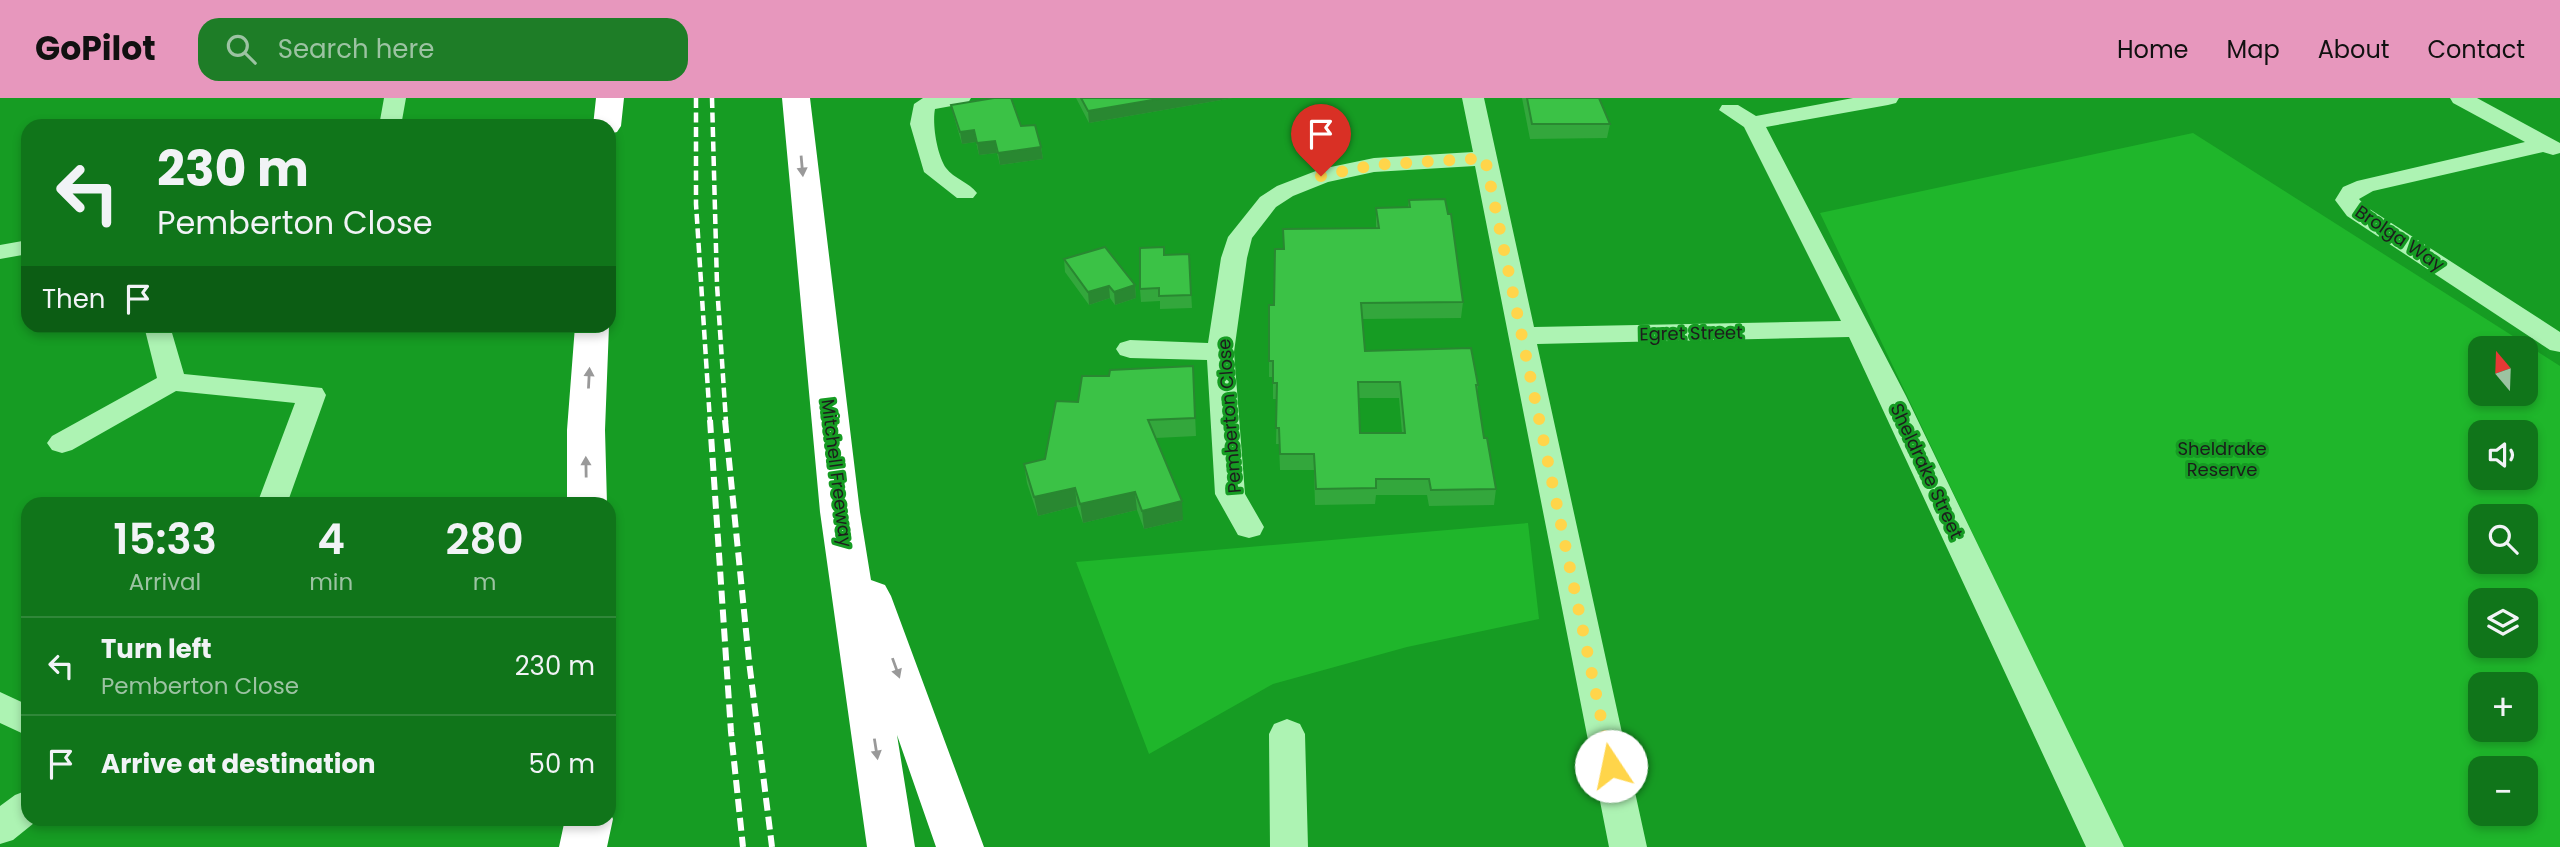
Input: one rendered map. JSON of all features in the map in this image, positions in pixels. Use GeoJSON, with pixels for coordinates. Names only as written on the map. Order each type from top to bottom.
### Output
{"type":"FeatureCollection","features":[{"type":"Feature","properties":{"kind":"highway"},"geometry":{"type":"LineString","coordinates":[[608,119],[610,98]]}},
{"type":"Feature","properties":{"kind":"highway","name":"Mitchell Freeway"},"geometry":{"type":"LineString","coordinates":[[796,98],[804,198],[840,512],[891,847]]}},
{"type":"Feature","properties":{"kind":"highway"},"geometry":{"type":"LineString","coordinates":[[587,497],[586,430],[592,333]]}},
{"type":"Feature","properties":{"kind":"highway"},"geometry":{"type":"LineString","coordinates":[[840,512],[960,847]]}},
{"type":"Feature","properties":{"kind":"highway"},"geometry":{"type":"LineString","coordinates":[[583,847],[588,826]]}},
{"type":"Feature","properties":{"kind":"highway"},"geometry":{"type":"LineString","coordinates":[[590,826],[592,847]]}},
{"type":"Feature","properties":{"kind":"street"},"geometry":{"type":"LineString","coordinates":[[391,119],[395,98]]}},
{"type":"Feature","properties":{"kind":"street"},"geometry":{"type":"LineString","coordinates":[[960,98],[925,104],[920,124],[936,172],[965,193]]}},
{"type":"Feature","properties":{"kind":"street"},"geometry":{"type":"LineString","coordinates":[[1473,98],[1628,847]]}},
{"type":"Feature","properties":{"kind":"street","name":"Sheldrake Street"},"geometry":{"type":"LineString","coordinates":[[1888,98],[1741,116],[1858,329],[2105,847]]}},
{"type":"Feature","properties":{"kind":"street"},"geometry":{"type":"LineString","coordinates":[[2461,98],[2553,148]]}},
{"type":"Feature","properties":{"kind":"street","name":"Brolga Way"},"geometry":{"type":"LineString","coordinates":[[2553,148],[2365,186],[2351,192],[2347,200],[2357,211],[2560,344]]}},
{"type":"Feature","properties":{"kind":"street","name":"Pemberton Close"},"geometry":{"type":"LineString","coordinates":[[1249,527],[1230,494],[1220,352],[1234,258],[1240,237],[1268,202],[1303,183],[1350,169],[1396,163],[1485,158]]}},
{"type":"Feature","properties":{"kind":"street"},"geometry":{"type":"LineString","coordinates":[[0,252],[21,248]]}},
{"type":"Feature","properties":{"kind":"street","name":"Egret Street"},"geometry":{"type":"LineString","coordinates":[[1523,335],[1858,329]]}},
{"type":"Feature","properties":{"kind":"street"},"geometry":{"type":"LineString","coordinates":[[159,333],[172,382]]}},
{"type":"Feature","properties":{"kind":"street"},"geometry":{"type":"LineString","coordinates":[[1130,349],[1220,352]]}},
{"type":"Feature","properties":{"kind":"street"},"geometry":{"type":"LineString","coordinates":[[62,443],[172,382],[312,395],[275,497]]}},
{"type":"Feature","properties":{"kind":"street"},"geometry":{"type":"LineString","coordinates":[[0,706],[21,718]]}},
{"type":"Feature","properties":{"kind":"street"},"geometry":{"type":"LineString","coordinates":[[1287,734],[1289,847]]}},
{"type":"Feature","properties":{"kind":"street"},"geometry":{"type":"LineString","coordinates":[[0,828],[21,812]]}},
{"type":"Feature","properties":{"kind":"green space","name":"Sheldrake Reserve"},"geometry":{"type":"Polygon","coordinates":[[[2193,133],[2513,336],[2468,336],[2468,406],[2538,406],[2538,352],[2560,366],[2560,847],[2122,847],[1820,213],[2193,133]]]}},
{"type":"Feature","properties":{"kind":"green space"},"geometry":{"type":"Polygon","coordinates":[[[1528,523],[1539,619],[1407,647],[1273,684],[1149,754],[1076,562],[1528,523]]]}},
{"type":"Feature","properties":{"kind":"building"},"geometry":{"type":"Polygon","coordinates":[[[1011,98],[1021,126],[1035,125],[1041,147],[998,153],[995,141],[977,143],[974,130],[960,132],[951,105],[1011,98]]]}},
{"type":"Feature","properties":{"kind":"building"},"geometry":{"type":"Polygon","coordinates":[[[1081,98],[1164,98],[1088,111],[1081,98]]]}},
{"type":"Feature","properties":{"kind":"building"},"geometry":{"type":"Polygon","coordinates":[[[1527,98],[1599,98],[1610,124],[1532,124],[1527,98]]]}},
{"type":"Feature","properties":{"kind":"building"},"geometry":{"type":"Polygon","coordinates":[[[1445,199],[1448,214],[1451,214],[1463,302],[1361,303],[1365,351],[1471,348],[1484,438],[1487,438],[1496,489],[1431,490],[1429,479],[1376,479],[1376,488],[1316,489],[1314,454],[1280,454],[1279,428],[1276,428],[1277,383],[1273,383],[1273,361],[1269,361],[1269,305],[1274,305],[1275,249],[1284,249],[1283,229],[1379,228],[1376,208],[1410,207],[1409,200],[1445,199]],[[1358,382],[1360,433],[1405,433],[1400,382],[1358,382]]]}},
{"type":"Feature","properties":{"kind":"building"},"geometry":{"type":"Polygon","coordinates":[[[1105,247],[1135,285],[1114,292],[1109,286],[1088,292],[1064,259],[1105,247]]]}},
{"type":"Feature","properties":{"kind":"building"},"geometry":{"type":"Polygon","coordinates":[[[1164,247],[1164,255],[1189,254],[1191,295],[1159,296],[1159,288],[1140,289],[1140,248],[1164,247]]]}},
{"type":"Feature","properties":{"kind":"building"},"geometry":{"type":"Polygon","coordinates":[[[1193,366],[1195,418],[1148,420],[1182,501],[1142,511],[1135,492],[1080,504],[1075,488],[1034,497],[1024,464],[1045,459],[1056,401],[1078,402],[1082,376],[1109,376],[1110,370],[1193,366]]]}},
{"type":"Feature","properties":{"kind":"railway"},"geometry":{"type":"LineString","coordinates":[[696,98],[696,204],[710,422]]}},
{"type":"Feature","properties":{"kind":"railway"},"geometry":{"type":"LineString","coordinates":[[712,98],[717,285],[726,422]]}},
{"type":"Feature","properties":{"kind":"railway"},"geometry":{"type":"LineString","coordinates":[[710,420],[731,732],[743,847]]}},
{"type":"Feature","properties":{"kind":"railway"},"geometry":{"type":"LineString","coordinates":[[725,420],[749,661],[772,847]]}},
{"type":"Feature","properties":{"kind":"route"},"geometry":{"type":"LineString","coordinates":[[1321,176],[1374,165],[1485,158],[1611,766]]}}]}
